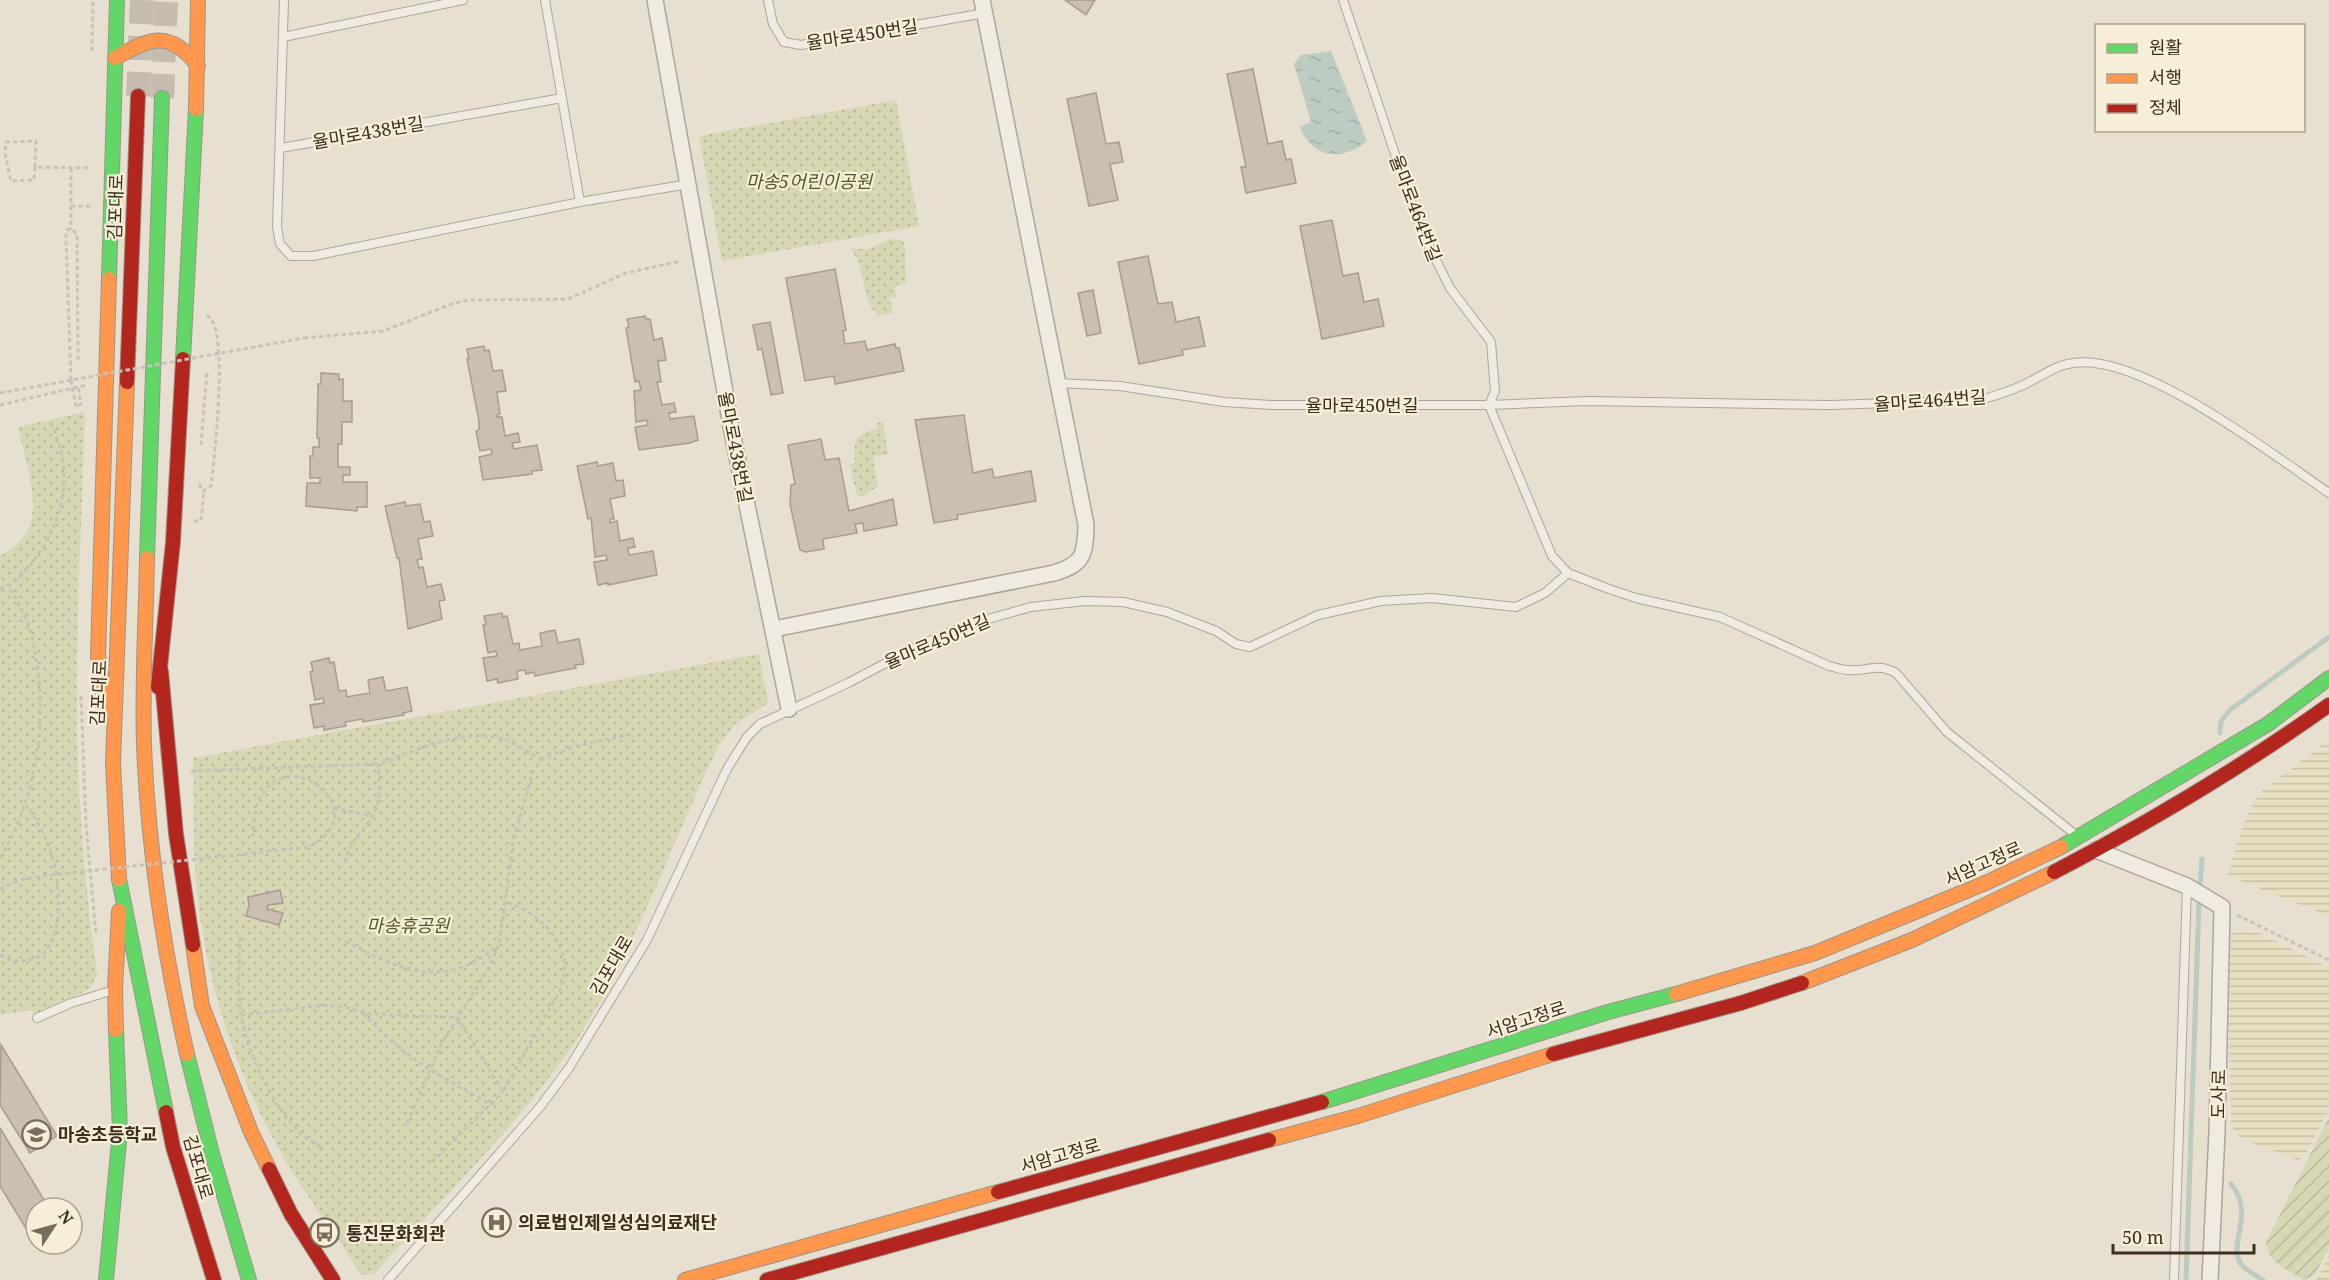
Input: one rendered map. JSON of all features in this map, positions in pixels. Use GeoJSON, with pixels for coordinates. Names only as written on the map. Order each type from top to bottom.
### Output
{"type":"FeatureCollection","features":[{"type":"Feature","properties":{"kind":"main road"},"geometry":{"type":"LineString","coordinates":[[113,763],[98,656],[117,0]]}},
{"type":"Feature","properties":{"kind":"main road"},"geometry":{"type":"LineString","coordinates":[[145,764],[161,671],[173,542],[198,66],[198,0]]}},
{"type":"Feature","properties":{"kind":"main road"},"geometry":{"type":"LineString","coordinates":[[116,58],[141,43],[169,40],[182,46],[198,66]]}},
{"type":"Feature","properties":{"kind":"main road","name":"김포대로"},"geometry":{"type":"LineString","coordinates":[[138,96],[113,763],[120,892],[173,1147],[214,1280]]}},
{"type":"Feature","properties":{"kind":"main road","name":"김포대로"},"geometry":{"type":"LineString","coordinates":[[162,98],[147,532],[145,764],[155,874],[171,970],[198,1103],[249,1280]]}},
{"type":"Feature","properties":{"kind":"main road"},"geometry":{"type":"LineString","coordinates":[[161,671],[176,834],[202,1006],[259,1150],[291,1214],[333,1280]]}},
{"type":"Feature","properties":{"kind":"main road","name":"서암고정로"},"geometry":{"type":"LineString","coordinates":[[685,1280],[1353,1093],[1608,1012],[1743,976],[1815,953],[1988,882],[2080,838],[2268,724],[2329,678]]}},
{"type":"Feature","properties":{"kind":"main road"},"geometry":{"type":"LineString","coordinates":[[767,1280],[1071,1193],[1358,1116],[1596,1040],[1741,1003],[1834,972],[1912,940],[2008,896],[2096,850],[2287,735],[2329,705]]}},
{"type":"Feature","properties":{"kind":"main road"},"geometry":{"type":"LineString","coordinates":[[106,1280],[120,1131],[115,989],[120,892]]}},
{"type":"Feature","properties":{"kind":"street","name":"율마로438번길"},"geometry":{"type":"LineString","coordinates":[[655,0],[733,437],[789,709]]}},
{"type":"Feature","properties":{"kind":"street","name":"율마로450번길"},"geometry":{"type":"LineString","coordinates":[[774,629],[1074,567],[1085,550],[1086,525],[984,7]]}},
{"type":"Feature","properties":{"kind":"street"},"geometry":{"type":"LineString","coordinates":[[2096,850],[2187,886],[2222,907]]}},
{"type":"Feature","properties":{"kind":"street","name":"도사로"},"geometry":{"type":"LineString","coordinates":[[2210,1280],[2217,1132],[2222,907]]}},
{"type":"Feature","properties":{"kind":"lane"},"geometry":{"type":"LineString","coordinates":[[284,0],[277,227],[280,244],[291,256],[313,256],[580,202],[688,184]]}},
{"type":"Feature","properties":{"kind":"lane"},"geometry":{"type":"LineString","coordinates":[[283,37],[463,0]]}},
{"type":"Feature","properties":{"kind":"lane"},"geometry":{"type":"LineString","coordinates":[[545,0],[580,202]]}},
{"type":"Feature","properties":{"kind":"lane","name":"율마로450번길"},"geometry":{"type":"LineString","coordinates":[[768,0],[773,24],[784,42],[801,45],[984,7]]}},
{"type":"Feature","properties":{"kind":"lane","name":"율마로464번길"},"geometry":{"type":"LineString","coordinates":[[1343,0],[1420,228],[1450,288],[1491,342],[1495,390],[1489,405],[1587,401],[1831,405],[1980,400],[2003,394],[2054,368],[2073,363],[2091,362],[2138,375],[2181,397],[2238,430],[2329,493]]}},
{"type":"Feature","properties":{"kind":"lane","name":"율마로438번길"},"geometry":{"type":"LineString","coordinates":[[281,148],[562,98]]}},
{"type":"Feature","properties":{"kind":"lane","name":"율마로450번길"},"geometry":{"type":"LineString","coordinates":[[1058,383],[1120,386],[1224,402],[1272,405],[1489,405]]}},
{"type":"Feature","properties":{"kind":"lane"},"geometry":{"type":"LineString","coordinates":[[1489,405],[1552,556],[1568,573],[1636,598],[1720,617],[1828,666],[1847,670],[1873,666],[1885,667],[1909,685],[1947,732],[2096,850]]}},
{"type":"Feature","properties":{"kind":"lane","name":"율마로450번길"},"geometry":{"type":"LineString","coordinates":[[789,709],[967,625],[1031,607],[1085,601],[1123,602],[1167,612],[1216,631],[1236,644],[1250,646],[1318,615],[1381,601],[1432,598],[1516,607],[1545,593],[1568,573]]}},
{"type":"Feature","properties":{"kind":"lane","name":"김포대로"},"geometry":{"type":"LineString","coordinates":[[388,1280],[540,1107],[569,1068],[647,940],[738,750],[760,724],[789,709]]}},
{"type":"Feature","properties":{"kind":"lane"},"geometry":{"type":"LineString","coordinates":[[2174,1280],[2187,886]]}},
{"type":"Feature","properties":{"kind":"lane"},"geometry":{"type":"LineString","coordinates":[[37,1018],[71,1003],[115,989]]}},
{"type":"Feature","properties":{"kind":"path"},"geometry":{"type":"LineString","coordinates":[[36,141],[34,167],[34,180],[11,181],[5,153],[6,142],[36,141]]}},
{"type":"Feature","properties":{"kind":"path"},"geometry":{"type":"LineString","coordinates":[[34,167],[91,168]]}},
{"type":"Feature","properties":{"kind":"path"},"geometry":{"type":"LineString","coordinates":[[70,168],[71,229],[76,235],[78,361]]}},
{"type":"Feature","properties":{"kind":"path"},"geometry":{"type":"LineString","coordinates":[[71,206],[90,206]]}},
{"type":"Feature","properties":{"kind":"path"},"geometry":{"type":"LineString","coordinates":[[71,229],[67,230],[66,237],[71,380],[74,405],[78,407],[81,404],[78,387]]}},
{"type":"Feature","properties":{"kind":"path"},"geometry":{"type":"LineString","coordinates":[[0,393],[220,351],[304,338],[383,331],[454,303],[469,300],[568,299],[626,273],[681,261]]}},
{"type":"Feature","properties":{"kind":"path"},"geometry":{"type":"LineString","coordinates":[[186,520],[201,521],[204,492],[211,486],[220,351],[211,319],[207,316],[204,322]]}},
{"type":"Feature","properties":{"kind":"path"},"geometry":{"type":"LineString","coordinates":[[201,451],[207,372]]}},
{"type":"Feature","properties":{"kind":"path"},"geometry":{"type":"LineString","coordinates":[[0,405],[88,385]]}},
{"type":"Feature","properties":{"kind":"path"},"geometry":{"type":"LineString","coordinates":[[0,589],[8,586],[42,550],[55,525],[60,508],[64,484],[64,457],[49,420]]}},
{"type":"Feature","properties":{"kind":"path"},"geometry":{"type":"LineString","coordinates":[[199,473],[199,487],[204,492]]}},
{"type":"Feature","properties":{"kind":"path"},"geometry":{"type":"LineString","coordinates":[[0,858],[26,806],[35,768],[38,739],[36,662],[29,627],[8,586]]}},
{"type":"Feature","properties":{"kind":"path"},"geometry":{"type":"LineString","coordinates":[[406,1126],[442,1043],[490,966],[499,944],[504,926],[505,901],[514,838],[532,775],[540,759],[580,745],[632,734]]}},
{"type":"Feature","properties":{"kind":"path"},"geometry":{"type":"LineString","coordinates":[[186,771],[378,764],[433,744],[481,736],[507,741],[540,759]]}},
{"type":"Feature","properties":{"kind":"path"},"geometry":{"type":"LineString","coordinates":[[345,863],[353,840],[373,816],[380,797],[378,764]]}},
{"type":"Feature","properties":{"kind":"path"},"geometry":{"type":"LineString","coordinates":[[0,889],[18,880],[50,875],[309,847],[329,833],[334,821],[334,808],[321,786],[311,780],[290,777],[278,781],[267,789],[259,800],[253,837]]}},
{"type":"Feature","properties":{"kind":"path"},"geometry":{"type":"LineString","coordinates":[[0,955],[11,962],[38,957],[48,950],[55,938],[57,907],[54,862],[37,820],[26,806]]}},
{"type":"Feature","properties":{"kind":"path"},"geometry":{"type":"LineString","coordinates":[[334,808],[373,816]]}},
{"type":"Feature","properties":{"kind":"path"},"geometry":{"type":"LineString","coordinates":[[432,1162],[503,1092],[564,981],[565,968],[555,936],[544,922],[521,907],[505,901]]}},
{"type":"Feature","properties":{"kind":"path"},"geometry":{"type":"LineString","coordinates":[[2222,907],[2329,960]]}},
{"type":"Feature","properties":{"kind":"path"},"geometry":{"type":"LineString","coordinates":[[240,937],[238,973],[241,1016],[246,1037],[271,1093],[298,1132],[310,1143],[323,1148]]}},
{"type":"Feature","properties":{"kind":"path"},"geometry":{"type":"LineString","coordinates":[[345,941],[399,966],[423,973],[443,973],[463,968],[481,960],[499,944]]}},
{"type":"Feature","properties":{"kind":"path"},"geometry":{"type":"LineString","coordinates":[[241,1016],[308,1006],[346,1007],[363,1012],[458,1018]]}},
{"type":"Feature","properties":{"kind":"path"},"geometry":{"type":"LineString","coordinates":[[363,1012],[399,1050],[429,1071],[492,1105]]}},
{"type":"Feature","properties":{"kind":"path"},"geometry":{"type":"LineString","coordinates":[[458,1018],[503,1092]]}},
{"type":"Feature","properties":{"kind":"shaded area"},"geometry":{"type":"Polygon","coordinates":[[[2329,740],[2329,916],[2228,876],[2238,839],[2254,801],[2264,789],[2329,740]]]}},
{"type":"Feature","properties":{"kind":"shaded area"},"geometry":{"type":"Polygon","coordinates":[[[2245,929],[2262,934],[2329,968],[2329,1110],[2304,1157],[2298,1160],[2242,1139],[2231,1126],[2227,952],[2233,933],[2245,929]]]}},
{"type":"Feature","properties":{"kind":"shaded area"},"geometry":{"type":"Polygon","coordinates":[[[2329,1255],[2329,1280],[2316,1280],[2329,1255]]]}},
{"type":"Feature","properties":{"kind":"green space","name":"마송5어린이공원"},"geometry":{"type":"Polygon","coordinates":[[[896,100],[919,226],[722,261],[699,136],[896,100]]]}},
{"type":"Feature","properties":{"kind":"green space"},"geometry":{"type":"Polygon","coordinates":[[[893,238],[902,240],[905,245],[906,283],[894,286],[897,297],[890,298],[893,313],[880,315],[870,305],[859,266],[850,249],[868,249],[893,238]]]}},
{"type":"Feature","properties":{"kind":"green space"},"geometry":{"type":"Polygon","coordinates":[[[85,412],[78,605],[77,722],[83,849],[97,975],[90,989],[34,1015],[32,1010],[0,1015],[0,556],[27,533],[33,511],[32,487],[18,427],[85,412]]]}},
{"type":"Feature","properties":{"kind":"green space"},"geometry":{"type":"Polygon","coordinates":[[[883,422],[888,454],[873,457],[878,486],[862,497],[857,496],[850,465],[855,462],[857,440],[864,433],[877,429],[877,423],[883,422]]]}},
{"type":"Feature","properties":{"kind":"green space","name":"마송휴공원"},"geometry":{"type":"Polygon","coordinates":[[[759,654],[768,703],[736,724],[719,745],[632,940],[592,1015],[569,1051],[524,1110],[374,1274],[361,1275],[279,1149],[248,1086],[223,1020],[200,916],[195,866],[193,758],[759,654]]]}},
{"type":"Feature","properties":{"kind":"green space"},"geometry":{"type":"Polygon","coordinates":[[[2329,1117],[2329,1248],[2314,1276],[2303,1280],[2274,1260],[2267,1249],[2266,1242],[2329,1117]]]}},
{"type":"Feature","properties":{"kind":"water"},"geometry":{"type":"Polygon","coordinates":[[[1331,51],[1367,141],[1358,148],[1338,154],[1320,151],[1305,137],[1300,127],[1311,122],[1294,64],[1301,55],[1331,51]]]}},
{"type":"Feature","properties":{"kind":"building"},"geometry":{"type":"Polygon","coordinates":[[[1065,0],[1095,0],[1086,15],[1065,0]]]}},
{"type":"Feature","properties":{"kind":"building"},"geometry":{"type":"Polygon","coordinates":[[[1253,69],[1268,144],[1282,141],[1286,160],[1291,159],[1296,183],[1246,193],[1241,167],[1246,167],[1227,74],[1253,69]]]}},
{"type":"Feature","properties":{"kind":"building"},"geometry":{"type":"Polygon","coordinates":[[[1096,93],[1106,144],[1119,142],[1123,162],[1110,164],[1118,200],[1089,206],[1067,99],[1096,93]]]}},
{"type":"Feature","properties":{"kind":"building"},"geometry":{"type":"Polygon","coordinates":[[[1332,220],[1343,276],[1358,273],[1364,302],[1378,299],[1384,326],[1322,339],[1300,226],[1332,220]]]}},
{"type":"Feature","properties":{"kind":"building"},"geometry":{"type":"Polygon","coordinates":[[[1148,256],[1158,304],[1172,302],[1176,322],[1199,317],[1205,346],[1182,350],[1183,355],[1139,364],[1118,262],[1148,256]]]}},
{"type":"Feature","properties":{"kind":"building"},"geometry":{"type":"Polygon","coordinates":[[[835,269],[846,330],[843,331],[845,344],[865,341],[867,350],[895,344],[896,348],[899,348],[904,371],[835,384],[834,376],[805,381],[786,278],[835,269]]]}},
{"type":"Feature","properties":{"kind":"building"},"geometry":{"type":"Polygon","coordinates":[[[1093,290],[1101,333],[1087,336],[1078,293],[1093,290]]]}},
{"type":"Feature","properties":{"kind":"building"},"geometry":{"type":"Polygon","coordinates":[[[645,316],[646,319],[650,319],[654,340],[662,338],[666,360],[658,361],[661,382],[657,382],[662,405],[674,403],[676,412],[669,413],[670,419],[694,416],[698,440],[639,450],[635,427],[648,425],[647,420],[636,422],[634,391],[641,390],[639,381],[635,382],[626,328],[629,327],[627,319],[645,316]]]}},
{"type":"Feature","properties":{"kind":"building"},"geometry":{"type":"Polygon","coordinates":[[[770,322],[783,393],[771,395],[762,349],[758,350],[753,325],[770,322]]]}},
{"type":"Feature","properties":{"kind":"building"},"geometry":{"type":"Polygon","coordinates":[[[484,346],[485,351],[489,350],[493,371],[502,370],[506,391],[497,392],[500,414],[497,417],[502,417],[505,436],[518,433],[520,442],[512,443],[514,449],[537,445],[542,470],[532,471],[532,474],[483,480],[479,457],[492,454],[491,449],[480,451],[476,431],[479,430],[479,421],[467,349],[484,346]]]}},
{"type":"Feature","properties":{"kind":"building"},"geometry":{"type":"Polygon","coordinates":[[[321,373],[339,374],[339,380],[343,379],[343,401],[352,401],[352,422],[342,422],[342,444],[338,444],[338,467],[350,467],[350,475],[343,475],[343,482],[367,482],[367,507],[357,507],[357,511],[306,506],[307,483],[320,483],[320,478],[310,478],[310,456],[313,456],[313,447],[319,447],[319,438],[317,438],[318,384],[321,384],[321,373]]]}},
{"type":"Feature","properties":{"kind":"building"},"geometry":{"type":"Polygon","coordinates":[[[964,415],[973,473],[992,469],[994,478],[1031,471],[1036,501],[957,515],[958,519],[934,523],[915,420],[964,415]]]}},
{"type":"Feature","properties":{"kind":"building"},"geometry":{"type":"Polygon","coordinates":[[[821,439],[825,460],[839,458],[849,511],[893,499],[897,525],[864,531],[863,523],[855,524],[857,533],[823,539],[824,549],[806,552],[800,550],[790,504],[791,485],[795,484],[788,445],[821,439]]]}},
{"type":"Feature","properties":{"kind":"building"},"geometry":{"type":"Polygon","coordinates":[[[597,462],[598,466],[613,463],[616,481],[623,480],[625,496],[610,499],[614,519],[610,519],[610,523],[617,521],[620,541],[633,538],[635,547],[628,548],[629,555],[653,551],[657,575],[598,585],[594,562],[607,560],[606,555],[595,557],[591,518],[588,519],[577,466],[597,462]]]}},
{"type":"Feature","properties":{"kind":"building"},"geometry":{"type":"Polygon","coordinates":[[[405,502],[406,506],[420,504],[424,522],[430,521],[433,536],[418,539],[422,559],[417,560],[419,568],[423,567],[427,587],[441,584],[445,600],[439,601],[442,619],[408,629],[399,558],[397,558],[385,506],[405,502]]]}},
{"type":"Feature","properties":{"kind":"building"},"geometry":{"type":"Polygon","coordinates":[[[502,613],[503,617],[507,616],[513,644],[519,643],[520,650],[542,646],[540,633],[555,630],[558,643],[579,639],[584,664],[575,665],[576,668],[535,676],[534,672],[526,674],[525,670],[517,671],[518,679],[498,683],[497,679],[487,681],[483,658],[497,656],[496,651],[488,653],[483,625],[486,624],[484,616],[502,613]]]}},
{"type":"Feature","properties":{"kind":"building"},"geometry":{"type":"Polygon","coordinates":[[[329,658],[330,663],[334,662],[339,691],[346,690],[347,697],[370,693],[368,680],[383,677],[386,691],[407,687],[412,711],[403,713],[404,715],[363,722],[362,719],[345,722],[346,726],[324,730],[324,726],[314,728],[310,705],[324,703],[323,698],[315,700],[310,672],[313,671],[311,662],[329,658]]]}},
{"type":"Feature","properties":{"kind":"building"},"geometry":{"type":"Polygon","coordinates":[[[280,890],[283,903],[268,905],[267,909],[283,913],[279,925],[246,916],[249,906],[248,897],[280,890]]]}},
{"type":"Feature","properties":{"kind":"building"},"geometry":{"type":"Polygon","coordinates":[[[1,1045],[57,1136],[30,1153],[0,1105],[1,1045]]]}},
{"type":"Feature","properties":{"kind":"building","name":"마송초등학교"},"geometry":{"type":"Polygon","coordinates":[[[0,1128],[42,1196],[24,1196],[24,1225],[0,1186],[0,1128]]]}},
{"type":"Feature","properties":{"kind":"waterway"},"geometry":{"type":"LineString","coordinates":[[2220,733],[2221,721],[2230,710],[2329,637]]}},
{"type":"Feature","properties":{"kind":"waterway"},"geometry":{"type":"LineString","coordinates":[[2200,884],[2202,859]]}},
{"type":"Feature","properties":{"kind":"waterway"},"geometry":{"type":"LineString","coordinates":[[2186,1280],[2199,902]]}},
{"type":"Feature","properties":{"kind":"waterway"},"geometry":{"type":"LineString","coordinates":[[2231,1184],[2238,1195],[2241,1206],[2238,1256],[2241,1264],[2248,1271],[2263,1280]]}},
{"type":"Feature","properties":{"kind":"tunnel"},"geometry":{"type":"LineString","coordinates":[[138,96],[142,0]]}},
{"type":"Feature","properties":{"kind":"tunnel"},"geometry":{"type":"LineString","coordinates":[[162,98],[166,0]]}},
{"type":"Feature","properties":{"kind":"traffic: fast"},"geometry":{"type":"LineString","coordinates":[[109,279],[117,0]]}},
{"type":"Feature","properties":{"kind":"traffic: fast"},"geometry":{"type":"LineString","coordinates":[[147,558],[162,98]]}},
{"type":"Feature","properties":{"kind":"traffic: fast"},"geometry":{"type":"LineString","coordinates":[[183,359],[196,109]]}},
{"type":"Feature","properties":{"kind":"traffic: fast"},"geometry":{"type":"LineString","coordinates":[[2061,847],[2268,724],[2329,678]]}},
{"type":"Feature","properties":{"kind":"traffic: fast"},"geometry":{"type":"LineString","coordinates":[[119,879],[166,1112]]}},
{"type":"Feature","properties":{"kind":"traffic: fast"},"geometry":{"type":"LineString","coordinates":[[1322,1102],[1608,1012],[1676,994]]}},
{"type":"Feature","properties":{"kind":"traffic: fast"},"geometry":{"type":"LineString","coordinates":[[106,1280],[120,1131],[116,1030]]}},
{"type":"Feature","properties":{"kind":"traffic: fast"},"geometry":{"type":"LineString","coordinates":[[187,1054],[212,1154],[249,1280]]}},
{"type":"Feature","properties":{"kind":"traffic: slow"},"geometry":{"type":"LineString","coordinates":[[196,109],[198,0]]}},
{"type":"Feature","properties":{"kind":"traffic: slow"},"geometry":{"type":"LineString","coordinates":[[115,58],[140,45],[160,41],[169,42],[178,47],[188,54],[198,66]]}},
{"type":"Feature","properties":{"kind":"traffic: slow"},"geometry":{"type":"LineString","coordinates":[[105,705],[98,656],[109,279]]}},
{"type":"Feature","properties":{"kind":"traffic: slow"},"geometry":{"type":"LineString","coordinates":[[119,879],[113,763],[127,382]]}},
{"type":"Feature","properties":{"kind":"traffic: slow"},"geometry":{"type":"LineString","coordinates":[[147,558],[144,721],[149,823],[164,939],[187,1054]]}},
{"type":"Feature","properties":{"kind":"traffic: slow"},"geometry":{"type":"LineString","coordinates":[[1676,994],[1815,953],[1988,882],[2061,847]]}},
{"type":"Feature","properties":{"kind":"traffic: slow"},"geometry":{"type":"LineString","coordinates":[[1802,983],[1912,940],[2054,872]]}},
{"type":"Feature","properties":{"kind":"traffic: slow"},"geometry":{"type":"LineString","coordinates":[[116,1030],[115,989],[119,911]]}},
{"type":"Feature","properties":{"kind":"traffic: slow"},"geometry":{"type":"LineString","coordinates":[[193,945],[202,1006],[251,1132],[269,1169]]}},
{"type":"Feature","properties":{"kind":"traffic: slow"},"geometry":{"type":"LineString","coordinates":[[1269,1140],[1358,1116],[1553,1054]]}},
{"type":"Feature","properties":{"kind":"traffic: slow"},"geometry":{"type":"LineString","coordinates":[[685,1280],[998,1192]]}},
{"type":"Feature","properties":{"kind":"traffic: jam"},"geometry":{"type":"LineString","coordinates":[[127,382],[138,96]]}},
{"type":"Feature","properties":{"kind":"traffic: jam"},"geometry":{"type":"LineString","coordinates":[[158,687],[173,542],[183,359]]}},
{"type":"Feature","properties":{"kind":"traffic: jam"},"geometry":{"type":"LineString","coordinates":[[161,671],[176,834],[193,945]]}},
{"type":"Feature","properties":{"kind":"traffic: jam"},"geometry":{"type":"LineString","coordinates":[[2054,872],[2194,793],[2329,705]]}},
{"type":"Feature","properties":{"kind":"traffic: jam"},"geometry":{"type":"LineString","coordinates":[[1553,1054],[1741,1003],[1802,983]]}},
{"type":"Feature","properties":{"kind":"traffic: jam"},"geometry":{"type":"LineString","coordinates":[[998,1192],[1322,1102]]}},
{"type":"Feature","properties":{"kind":"traffic: jam"},"geometry":{"type":"LineString","coordinates":[[166,1112],[173,1147],[214,1280]]}},
{"type":"Feature","properties":{"kind":"traffic: jam"},"geometry":{"type":"LineString","coordinates":[[767,1280],[1269,1140]]}},
{"type":"Feature","properties":{"kind":"traffic: jam"},"geometry":{"type":"LineString","coordinates":[[269,1169],[291,1214],[333,1280]]}},
{"type":"Feature","properties":{"kind":"place","name":"마송초등학교"},"geometry":{"type":"Point","coordinates":[37,1134]}},
{"type":"Feature","properties":{"kind":"place","name":"의료법인제일성심의료재단"},"geometry":{"type":"Point","coordinates":[497,1222]}},
{"type":"Feature","properties":{"kind":"place","name":"통진문화회관"},"geometry":{"type":"Point","coordinates":[325,1233]}}]}
